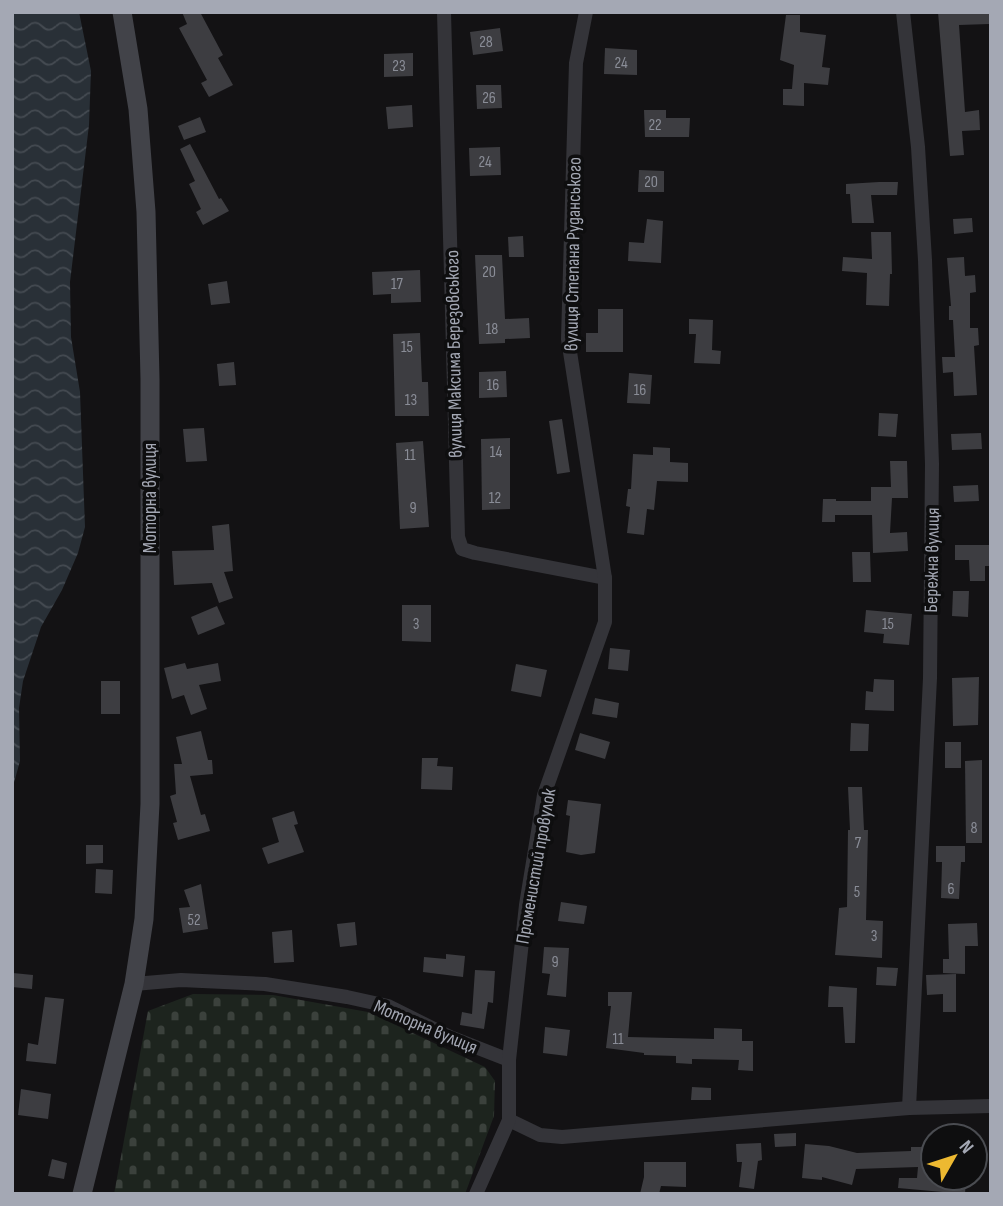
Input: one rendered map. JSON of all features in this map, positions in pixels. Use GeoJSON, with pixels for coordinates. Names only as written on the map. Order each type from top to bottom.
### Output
{"type":"FeatureCollection","features":[{"type":"Feature","properties":{"kind":"street","name":"Моторна вулиця"},"geometry":{"type":"LineString","coordinates":[[82,1194],[134,984],[144,919],[150,804],[150,379],[146,212],[138,109],[122,12]]}},
{"type":"Feature","properties":{"kind":"street","name":"вулиця Максима Березовського"},"geometry":{"type":"LineString","coordinates":[[444,12],[458,537],[462,549],[475,553],[605,578]]}},
{"type":"Feature","properties":{"kind":"street","name":"вулиця Степана Руданського"},"geometry":{"type":"LineString","coordinates":[[586,12],[576,63],[568,339],[605,578]]}},
{"type":"Feature","properties":{"kind":"street","name":"Бережна вулиця"},"geometry":{"type":"LineString","coordinates":[[903,12],[918,147],[926,260],[932,464],[930,678],[909,1108]]}},
{"type":"Feature","properties":{"kind":"street","name":"Променистий провулок"},"geometry":{"type":"LineString","coordinates":[[477,1194],[509,1120],[509,1060],[526,905],[544,795],[605,622],[605,578]]}},
{"type":"Feature","properties":{"kind":"street","name":"Моторна вулиця"},"geometry":{"type":"LineString","coordinates":[[134,984],[181,980],[265,984],[347,996],[388,1006],[450,1037],[509,1060]]}},
{"type":"Feature","properties":{"kind":"street"},"geometry":{"type":"LineString","coordinates":[[509,1120],[540,1135],[562,1137],[909,1108],[991,1106]]}},
{"type":"Feature","properties":{"kind":"green space"},"geometry":{"type":"Polygon","coordinates":[[[193,994],[273,995],[368,1012],[485,1067],[495,1081],[494,1116],[465,1194],[114,1194],[148,1011],[193,994]]]}},
{"type":"Feature","properties":{"kind":"water"},"geometry":{"type":"Polygon","coordinates":[[[12,12],[79,12],[91,71],[89,125],[70,282],[71,337],[80,392],[85,527],[78,553],[62,590],[41,627],[23,681],[19,708],[20,761],[12,790],[12,12]]]}},
{"type":"Feature","properties":{"kind":"building"},"geometry":{"type":"Polygon","coordinates":[[[182,12],[200,12],[223,55],[218,58],[233,85],[209,97],[201,83],[207,80],[179,28],[187,24],[182,12]]]}},
{"type":"Feature","properties":{"kind":"building"},"geometry":{"type":"Polygon","coordinates":[[[938,12],[989,12],[989,24],[959,25],[965,112],[979,110],[980,130],[962,131],[964,155],[950,156],[938,12]]]}},
{"type":"Feature","properties":{"kind":"building"},"geometry":{"type":"Polygon","coordinates":[[[786,15],[800,15],[800,32],[826,35],[822,67],[830,68],[828,85],[804,83],[804,106],[783,105],[783,89],[792,89],[794,65],[780,60],[786,15]]]}},
{"type":"Feature","properties":{"kind":"building"},"geometry":{"type":"Polygon","coordinates":[[[500,28],[503,51],[473,55],[470,32],[500,28]]]}},
{"type":"Feature","properties":{"kind":"building"},"geometry":{"type":"Polygon","coordinates":[[[605,48],[637,50],[637,75],[604,74],[605,48]]]}},
{"type":"Feature","properties":{"kind":"building"},"geometry":{"type":"Polygon","coordinates":[[[413,53],[413,76],[384,77],[384,54],[413,53]]]}},
{"type":"Feature","properties":{"kind":"building"},"geometry":{"type":"Polygon","coordinates":[[[476,85],[501,85],[502,108],[477,109],[476,85]]]}},
{"type":"Feature","properties":{"kind":"building"},"geometry":{"type":"Polygon","coordinates":[[[412,105],[413,127],[388,129],[386,107],[412,105]]]}},
{"type":"Feature","properties":{"kind":"building"},"geometry":{"type":"Polygon","coordinates":[[[644,110],[666,110],[666,118],[690,118],[689,137],[645,137],[644,110]]]}},
{"type":"Feature","properties":{"kind":"building"},"geometry":{"type":"Polygon","coordinates":[[[200,117],[206,132],[184,140],[178,126],[200,117]]]}},
{"type":"Feature","properties":{"kind":"building"},"geometry":{"type":"Polygon","coordinates":[[[190,144],[219,199],[221,198],[229,211],[203,225],[196,212],[201,209],[189,184],[195,181],[180,149],[190,144]]]}},
{"type":"Feature","properties":{"kind":"building"},"geometry":{"type":"Polygon","coordinates":[[[500,147],[501,175],[470,176],[469,148],[500,147]]]}},
{"type":"Feature","properties":{"kind":"building"},"geometry":{"type":"Polygon","coordinates":[[[639,170],[664,171],[664,192],[638,192],[639,170]]]}},
{"type":"Feature","properties":{"kind":"building"},"geometry":{"type":"Polygon","coordinates":[[[898,182],[897,195],[871,195],[874,223],[852,223],[850,194],[846,194],[846,184],[898,182]]]}},
{"type":"Feature","properties":{"kind":"building"},"geometry":{"type":"Polygon","coordinates":[[[972,218],[973,232],[954,234],[953,219],[972,218]]]}},
{"type":"Feature","properties":{"kind":"building"},"geometry":{"type":"Polygon","coordinates":[[[647,219],[663,221],[661,263],[628,261],[629,242],[644,243],[647,219]]]}},
{"type":"Feature","properties":{"kind":"building"},"geometry":{"type":"Polygon","coordinates":[[[871,232],[891,232],[892,274],[889,306],[866,305],[867,273],[842,271],[843,257],[872,259],[871,232]]]}},
{"type":"Feature","properties":{"kind":"building"},"geometry":{"type":"Polygon","coordinates":[[[523,236],[524,257],[509,257],[508,237],[523,236]]]}},
{"type":"Feature","properties":{"kind":"building"},"geometry":{"type":"Polygon","coordinates":[[[475,255],[502,255],[505,319],[529,318],[530,338],[479,344],[475,255]]]}},
{"type":"Feature","properties":{"kind":"building"},"geometry":{"type":"Polygon","coordinates":[[[964,257],[965,276],[975,275],[976,292],[970,293],[970,328],[978,328],[979,345],[974,346],[977,395],[954,396],[953,372],[943,373],[942,357],[955,357],[953,320],[949,320],[951,306],[947,258],[964,257]]]}},
{"type":"Feature","properties":{"kind":"building"},"geometry":{"type":"Polygon","coordinates":[[[420,270],[421,302],[391,303],[391,294],[373,295],[372,272],[420,270]]]}},
{"type":"Feature","properties":{"kind":"building"},"geometry":{"type":"Polygon","coordinates":[[[227,281],[230,303],[211,305],[208,284],[227,281]]]}},
{"type":"Feature","properties":{"kind":"building"},"geometry":{"type":"Polygon","coordinates":[[[598,309],[623,309],[623,352],[586,352],[586,333],[598,333],[598,309]]]}},
{"type":"Feature","properties":{"kind":"building"},"geometry":{"type":"Polygon","coordinates":[[[689,319],[713,320],[712,350],[721,351],[720,364],[694,363],[696,334],[689,334],[689,319]]]}},
{"type":"Feature","properties":{"kind":"building"},"geometry":{"type":"Polygon","coordinates":[[[420,333],[422,382],[428,382],[429,416],[395,416],[393,334],[420,333]]]}},
{"type":"Feature","properties":{"kind":"building"},"geometry":{"type":"Polygon","coordinates":[[[234,362],[236,385],[219,386],[217,364],[234,362]]]}},
{"type":"Feature","properties":{"kind":"building"},"geometry":{"type":"Polygon","coordinates":[[[506,371],[507,397],[479,398],[479,372],[506,371]]]}},
{"type":"Feature","properties":{"kind":"building"},"geometry":{"type":"Polygon","coordinates":[[[629,373],[652,375],[650,404],[627,403],[629,373]]]}},
{"type":"Feature","properties":{"kind":"building"},"geometry":{"type":"Polygon","coordinates":[[[879,413],[898,414],[896,437],[878,436],[879,413]]]}},
{"type":"Feature","properties":{"kind":"building"},"geometry":{"type":"Polygon","coordinates":[[[562,419],[570,472],[557,474],[549,421],[562,419]]]}},
{"type":"Feature","properties":{"kind":"building"},"geometry":{"type":"Polygon","coordinates":[[[204,428],[207,461],[186,462],[183,429],[204,428]]]}},
{"type":"Feature","properties":{"kind":"building"},"geometry":{"type":"Polygon","coordinates":[[[981,433],[982,449],[952,450],[951,434],[981,433]]]}},
{"type":"Feature","properties":{"kind":"building"},"geometry":{"type":"Polygon","coordinates":[[[510,438],[510,509],[482,510],[481,439],[510,438]]]}},
{"type":"Feature","properties":{"kind":"building"},"geometry":{"type":"Polygon","coordinates":[[[423,441],[429,527],[400,529],[396,443],[423,441]]]}},
{"type":"Feature","properties":{"kind":"building"},"geometry":{"type":"Polygon","coordinates":[[[653,447],[670,448],[670,462],[688,463],[688,482],[657,481],[654,510],[647,509],[644,535],[627,533],[630,507],[626,506],[628,489],[631,489],[633,454],[653,455],[653,447]]]}},
{"type":"Feature","properties":{"kind":"building"},"geometry":{"type":"Polygon","coordinates":[[[890,461],[907,461],[908,498],[892,498],[890,533],[907,532],[908,551],[873,553],[872,515],[835,515],[835,522],[822,522],[823,499],[871,501],[871,487],[891,487],[890,461]]]}},
{"type":"Feature","properties":{"kind":"building"},"geometry":{"type":"Polygon","coordinates":[[[978,485],[979,501],[954,502],[953,486],[978,485]]]}},
{"type":"Feature","properties":{"kind":"building"},"geometry":{"type":"Polygon","coordinates":[[[229,524],[233,571],[224,572],[233,598],[219,603],[212,583],[174,585],[172,551],[214,550],[212,526],[229,524]]]}},
{"type":"Feature","properties":{"kind":"building"},"geometry":{"type":"Polygon","coordinates":[[[955,545],[990,545],[990,566],[985,566],[985,581],[970,581],[969,560],[955,560],[955,545]]]}},
{"type":"Feature","properties":{"kind":"building"},"geometry":{"type":"Polygon","coordinates":[[[852,552],[870,552],[871,582],[853,582],[852,552]]]}},
{"type":"Feature","properties":{"kind":"building"},"geometry":{"type":"Polygon","coordinates":[[[953,591],[969,591],[968,617],[952,616],[953,591]]]}},
{"type":"Feature","properties":{"kind":"building"},"geometry":{"type":"Polygon","coordinates":[[[402,605],[431,605],[431,642],[402,641],[402,605]]]}},
{"type":"Feature","properties":{"kind":"building"},"geometry":{"type":"Polygon","coordinates":[[[217,606],[225,624],[198,635],[191,617],[217,606]]]}},
{"type":"Feature","properties":{"kind":"building"},"geometry":{"type":"Polygon","coordinates":[[[866,610],[912,614],[909,645],[883,643],[884,634],[864,632],[866,610]]]}},
{"type":"Feature","properties":{"kind":"building"},"geometry":{"type":"Polygon","coordinates":[[[610,648],[630,650],[628,671],[608,669],[610,648]]]}},
{"type":"Feature","properties":{"kind":"building"},"geometry":{"type":"Polygon","coordinates":[[[185,663],[187,669],[218,663],[221,681],[199,685],[207,709],[191,715],[184,695],[172,699],[164,668],[185,663]]]}},
{"type":"Feature","properties":{"kind":"building"},"geometry":{"type":"Polygon","coordinates":[[[516,664],[547,670],[541,697],[511,691],[516,664]]]}},
{"type":"Feature","properties":{"kind":"building"},"geometry":{"type":"Polygon","coordinates":[[[979,677],[978,725],[953,726],[952,678],[979,677]]]}},
{"type":"Feature","properties":{"kind":"building"},"geometry":{"type":"Polygon","coordinates":[[[874,679],[894,680],[894,711],[865,710],[866,691],[873,692],[874,679]]]}},
{"type":"Feature","properties":{"kind":"building"},"geometry":{"type":"Polygon","coordinates":[[[101,681],[120,681],[120,714],[101,714],[101,681]]]}},
{"type":"Feature","properties":{"kind":"building"},"geometry":{"type":"Polygon","coordinates":[[[595,698],[619,703],[617,718],[592,714],[595,698]]]}},
{"type":"Feature","properties":{"kind":"building"},"geometry":{"type":"Polygon","coordinates":[[[851,723],[869,724],[868,751],[850,751],[851,723]]]}},
{"type":"Feature","properties":{"kind":"building"},"geometry":{"type":"Polygon","coordinates":[[[201,731],[208,760],[212,760],[213,774],[190,776],[201,815],[205,814],[210,831],[178,840],[173,823],[177,822],[170,796],[176,794],[174,764],[182,764],[176,737],[201,731]]]}},
{"type":"Feature","properties":{"kind":"building"},"geometry":{"type":"Polygon","coordinates":[[[580,733],[610,742],[605,759],[575,750],[580,733]]]}},
{"type":"Feature","properties":{"kind":"building"},"geometry":{"type":"Polygon","coordinates":[[[945,742],[961,742],[961,768],[945,768],[945,742]]]}},
{"type":"Feature","properties":{"kind":"building"},"geometry":{"type":"Polygon","coordinates":[[[422,758],[438,758],[437,766],[453,767],[452,790],[421,789],[422,758]]]}},
{"type":"Feature","properties":{"kind":"building"},"geometry":{"type":"Polygon","coordinates":[[[982,760],[982,843],[966,843],[965,761],[982,760]]]}},
{"type":"Feature","properties":{"kind":"building"},"geometry":{"type":"Polygon","coordinates":[[[848,787],[862,787],[864,830],[868,830],[866,920],[883,921],[882,958],[835,955],[839,908],[847,907],[850,830],[848,787]]]}},
{"type":"Feature","properties":{"kind":"building"},"geometry":{"type":"Polygon","coordinates":[[[568,800],[601,804],[595,853],[581,855],[566,852],[570,816],[566,815],[568,800]]]}},
{"type":"Feature","properties":{"kind":"building"},"geometry":{"type":"Polygon","coordinates":[[[294,811],[298,824],[294,825],[304,852],[268,864],[262,848],[279,842],[272,818],[294,811]]]}},
{"type":"Feature","properties":{"kind":"building"},"geometry":{"type":"Polygon","coordinates":[[[86,845],[103,845],[103,863],[86,864],[86,845]]]}},
{"type":"Feature","properties":{"kind":"building"},"geometry":{"type":"Polygon","coordinates":[[[936,846],[965,846],[965,862],[961,862],[959,899],[941,898],[942,862],[936,862],[936,846]]]}},
{"type":"Feature","properties":{"kind":"building"},"geometry":{"type":"Polygon","coordinates":[[[96,869],[113,870],[112,894],[95,893],[96,869]]]}},
{"type":"Feature","properties":{"kind":"building"},"geometry":{"type":"Polygon","coordinates":[[[201,884],[208,929],[183,933],[179,908],[190,907],[184,890],[201,884]]]}},
{"type":"Feature","properties":{"kind":"building"},"geometry":{"type":"Polygon","coordinates":[[[561,902],[587,906],[584,924],[558,921],[561,902]]]}},
{"type":"Feature","properties":{"kind":"building"},"geometry":{"type":"Polygon","coordinates":[[[355,922],[357,945],[340,947],[337,924],[355,922]]]}},
{"type":"Feature","properties":{"kind":"building"},"geometry":{"type":"Polygon","coordinates":[[[977,923],[978,946],[965,946],[965,974],[943,973],[943,959],[949,959],[948,924],[977,923]]]}},
{"type":"Feature","properties":{"kind":"building"},"geometry":{"type":"Polygon","coordinates":[[[292,930],[294,962],[274,963],[272,932],[292,930]]]}},
{"type":"Feature","properties":{"kind":"building"},"geometry":{"type":"Polygon","coordinates":[[[544,947],[569,948],[566,997],[547,995],[550,974],[542,973],[544,947]]]}},
{"type":"Feature","properties":{"kind":"building"},"geometry":{"type":"Polygon","coordinates":[[[446,954],[465,956],[463,977],[423,972],[424,957],[446,959],[446,954]]]}},
{"type":"Feature","properties":{"kind":"building"},"geometry":{"type":"Polygon","coordinates":[[[877,967],[898,968],[896,986],[876,985],[877,967]]]}},
{"type":"Feature","properties":{"kind":"building"},"geometry":{"type":"Polygon","coordinates":[[[475,970],[495,971],[493,1003],[488,1002],[484,1029],[460,1025],[462,1012],[472,1014],[475,970]]]}},
{"type":"Feature","properties":{"kind":"building"},"geometry":{"type":"Polygon","coordinates":[[[13,973],[33,975],[32,989],[12,987],[13,973]]]}},
{"type":"Feature","properties":{"kind":"building"},"geometry":{"type":"Polygon","coordinates":[[[956,974],[956,1012],[943,1012],[943,994],[927,995],[926,975],[956,974]]]}},
{"type":"Feature","properties":{"kind":"building"},"geometry":{"type":"Polygon","coordinates":[[[829,986],[857,988],[855,1043],[845,1043],[843,1007],[828,1007],[829,986]]]}},
{"type":"Feature","properties":{"kind":"building"},"geometry":{"type":"Polygon","coordinates":[[[608,992],[632,992],[628,1037],[714,1039],[714,1028],[742,1029],[742,1041],[753,1041],[753,1071],[738,1070],[739,1060],[692,1059],[692,1064],[676,1063],[676,1056],[644,1055],[606,1048],[611,1006],[608,1006],[608,992]]]}},
{"type":"Feature","properties":{"kind":"building"},"geometry":{"type":"Polygon","coordinates":[[[45,997],[64,999],[56,1064],[26,1061],[28,1043],[38,1045],[45,997]]]}},
{"type":"Feature","properties":{"kind":"building"},"geometry":{"type":"Polygon","coordinates":[[[545,1027],[570,1030],[567,1056],[543,1053],[545,1027]]]}},
{"type":"Feature","properties":{"kind":"building"},"geometry":{"type":"Polygon","coordinates":[[[692,1087],[711,1088],[711,1100],[691,1100],[692,1087]]]}},
{"type":"Feature","properties":{"kind":"building"},"geometry":{"type":"Polygon","coordinates":[[[21,1089],[51,1094],[48,1119],[18,1115],[21,1089]]]}},
{"type":"Feature","properties":{"kind":"building"},"geometry":{"type":"Polygon","coordinates":[[[796,1133],[796,1146],[775,1147],[774,1134],[796,1133]]]}},
{"type":"Feature","properties":{"kind":"building"},"geometry":{"type":"Polygon","coordinates":[[[761,1143],[762,1160],[758,1161],[754,1189],[739,1187],[742,1162],[737,1162],[736,1144],[761,1143]]]}},
{"type":"Feature","properties":{"kind":"building"},"geometry":{"type":"Polygon","coordinates":[[[805,1144],[829,1146],[857,1153],[911,1151],[911,1147],[919,1147],[919,1190],[898,1188],[899,1178],[917,1178],[918,1167],[856,1169],[852,1185],[822,1177],[822,1180],[802,1178],[805,1144]]]}},
{"type":"Feature","properties":{"kind":"building"},"geometry":{"type":"Polygon","coordinates":[[[52,1159],[67,1163],[64,1179],[48,1176],[52,1159]]]}},
{"type":"Feature","properties":{"kind":"building"},"geometry":{"type":"Polygon","coordinates":[[[644,1162],[686,1162],[686,1187],[661,1186],[659,1194],[640,1194],[644,1162]]]}}]}
